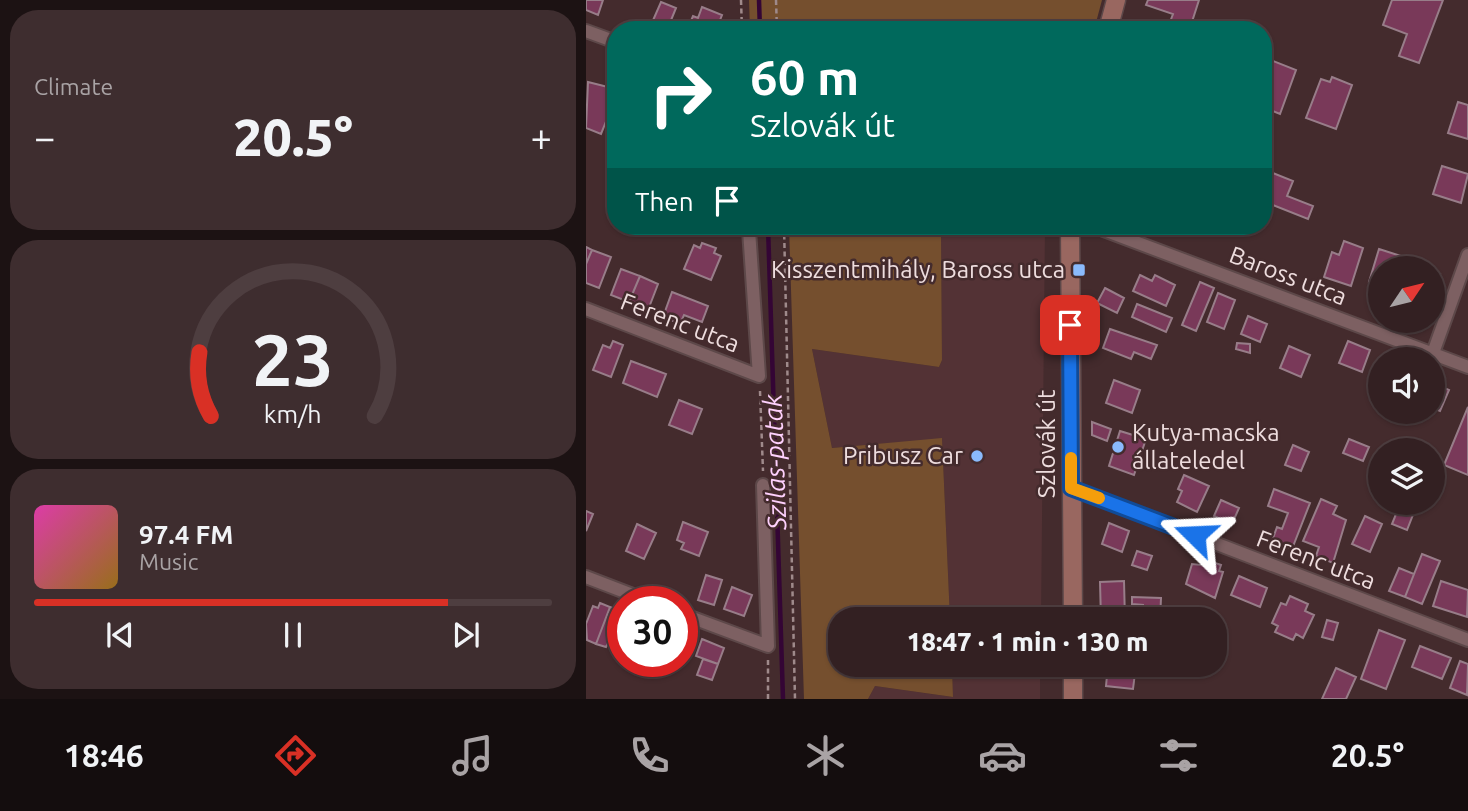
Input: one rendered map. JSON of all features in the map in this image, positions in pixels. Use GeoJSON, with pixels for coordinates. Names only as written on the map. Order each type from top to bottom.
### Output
{"type":"FeatureCollection","features":[{"type":"Feature","properties":{"kind":"main road"},"geometry":{"type":"LineString","coordinates":[[1110,21],[1116,0]]}},
{"type":"Feature","properties":{"kind":"main road","name":"Szlovák út"},"geometry":{"type":"LineString","coordinates":[[1070,235],[1072,607]]}},
{"type":"Feature","properties":{"kind":"main road"},"geometry":{"type":"LineString","coordinates":[[1073,677],[1073,699]]}},
{"type":"Feature","properties":{"kind":"street"},"geometry":{"type":"LineString","coordinates":[[586,31],[607,39]]}},
{"type":"Feature","properties":{"kind":"street"},"geometry":{"type":"LineString","coordinates":[[749,235],[759,376]]}},
{"type":"Feature","properties":{"kind":"street","name":"Baross utca"},"geometry":{"type":"LineString","coordinates":[[1117,235],[1417,347]]}},
{"type":"Feature","properties":{"kind":"street"},"geometry":{"type":"LineString","coordinates":[[1435,347],[1468,255]]}},
{"type":"Feature","properties":{"kind":"street","name":"Ferenc utca"},"geometry":{"type":"LineString","coordinates":[[586,309],[759,376]]}},
{"type":"Feature","properties":{"kind":"street","name":"Baross utca"},"geometry":{"type":"LineString","coordinates":[[1445,357],[1468,366]]}},
{"type":"Feature","properties":{"kind":"street"},"geometry":{"type":"LineString","coordinates":[[698,620],[768,646],[763,485]]}},
{"type":"Feature","properties":{"kind":"street","name":"Ferenc utca"},"geometry":{"type":"LineString","coordinates":[[1071,488],[1468,640]]}},
{"type":"Feature","properties":{"kind":"street"},"geometry":{"type":"LineString","coordinates":[[586,577],[609,586]]}},
{"type":"Feature","properties":{"kind":"path"},"geometry":{"type":"LineString","coordinates":[[741,0],[742,21]]}},
{"type":"Feature","properties":{"kind":"path"},"geometry":{"type":"LineString","coordinates":[[776,0],[777,21]]}},
{"type":"Feature","properties":{"kind":"path"},"geometry":{"type":"LineString","coordinates":[[784,235],[795,699]]}},
{"type":"Feature","properties":{"kind":"path"},"geometry":{"type":"LineString","coordinates":[[759,376],[763,485]]}},
{"type":"Feature","properties":{"kind":"path"},"geometry":{"type":"LineString","coordinates":[[768,646],[768,699]]}},
{"type":"Feature","properties":{"kind":"shaded area"},"geometry":{"type":"Polygon","coordinates":[[[749,0],[1102,0],[1096,21],[750,21],[749,0]]]}},
{"type":"Feature","properties":{"kind":"shaded area"},"geometry":{"type":"Polygon","coordinates":[[[789,235],[941,235],[942,360],[939,367],[812,349],[832,448],[942,438],[949,607],[828,607],[828,677],[952,677],[953,697],[875,686],[868,699],[804,699],[789,235]]]}},
{"type":"Feature","properties":{"kind":"shaded area"},"geometry":{"type":"Polygon","coordinates":[[[941,235],[1045,235],[1041,607],[949,607],[942,439],[832,448],[812,349],[939,367],[942,360],[941,235]]]}},
{"type":"Feature","properties":{"kind":"shaded area"},"geometry":{"type":"Polygon","coordinates":[[[952,677],[1040,677],[1040,699],[868,699],[875,686],[953,697],[952,677]]]}},
{"type":"Feature","properties":{"kind":"building"},"geometry":{"type":"Polygon","coordinates":[[[586,0],[603,0],[598,15],[586,10],[586,0]]]}},
{"type":"Feature","properties":{"kind":"building"},"geometry":{"type":"Polygon","coordinates":[[[1148,0],[1199,0],[1192,21],[1170,21],[1173,14],[1146,5],[1148,0]]]}},
{"type":"Feature","properties":{"kind":"building"},"geometry":{"type":"Polygon","coordinates":[[[1392,0],[1443,0],[1419,63],[1399,56],[1407,34],[1383,25],[1392,0]]]}},
{"type":"Feature","properties":{"kind":"building"},"geometry":{"type":"Polygon","coordinates":[[[661,2],[676,8],[671,21],[653,21],[661,2]]]}},
{"type":"Feature","properties":{"kind":"building"},"geometry":{"type":"Polygon","coordinates":[[[702,7],[722,15],[720,21],[691,21],[693,16],[698,18],[702,7]]]}},
{"type":"Feature","properties":{"kind":"building"},"geometry":{"type":"Polygon","coordinates":[[[1272,61],[1296,70],[1280,114],[1272,111],[1272,61]]]}},
{"type":"Feature","properties":{"kind":"building"},"geometry":{"type":"Polygon","coordinates":[[[1332,77],[1352,85],[1336,129],[1306,118],[1321,79],[1330,82],[1332,77]]]}},
{"type":"Feature","properties":{"kind":"building"},"geometry":{"type":"Polygon","coordinates":[[[588,82],[607,87],[607,119],[601,134],[586,128],[588,82]]]}},
{"type":"Feature","properties":{"kind":"building"},"geometry":{"type":"Polygon","coordinates":[[[1458,102],[1468,105],[1468,139],[1448,133],[1458,102]]]}},
{"type":"Feature","properties":{"kind":"building"},"geometry":{"type":"Polygon","coordinates":[[[1442,166],[1468,174],[1461,203],[1433,194],[1442,166]]]}},
{"type":"Feature","properties":{"kind":"building"},"geometry":{"type":"Polygon","coordinates":[[[1272,173],[1293,181],[1287,196],[1313,206],[1308,219],[1272,205],[1272,173]]]}},
{"type":"Feature","properties":{"kind":"building"},"geometry":{"type":"Polygon","coordinates":[[[1344,241],[1363,248],[1351,286],[1324,277],[1332,252],[1339,255],[1344,241]]]}},
{"type":"Feature","properties":{"kind":"building"},"geometry":{"type":"Polygon","coordinates":[[[702,243],[716,248],[714,253],[721,256],[711,280],[684,269],[694,245],[700,248],[702,243]]]}},
{"type":"Feature","properties":{"kind":"building"},"geometry":{"type":"Polygon","coordinates":[[[586,247],[592,250],[586,264],[586,247]]]}},
{"type":"Feature","properties":{"kind":"building"},"geometry":{"type":"Polygon","coordinates":[[[1379,249],[1401,256],[1377,256],[1379,249]]]}},
{"type":"Feature","properties":{"kind":"building"},"geometry":{"type":"Polygon","coordinates":[[[592,250],[611,257],[599,288],[586,283],[586,264],[592,250]]]}},
{"type":"Feature","properties":{"kind":"building"},"geometry":{"type":"Polygon","coordinates":[[[621,269],[640,276],[629,302],[611,295],[621,269]]]}},
{"type":"Feature","properties":{"kind":"building"},"geometry":{"type":"Polygon","coordinates":[[[1140,275],[1152,281],[1155,275],[1175,285],[1166,306],[1133,291],[1140,275]]]}},
{"type":"Feature","properties":{"kind":"building"},"geometry":{"type":"Polygon","coordinates":[[[640,276],[658,284],[648,310],[629,302],[640,276]]]}},
{"type":"Feature","properties":{"kind":"building"},"geometry":{"type":"Polygon","coordinates":[[[1200,282],[1214,288],[1196,331],[1182,325],[1200,282]]]}},
{"type":"Feature","properties":{"kind":"building"},"geometry":{"type":"Polygon","coordinates":[[[1105,288],[1124,298],[1117,313],[1097,303],[1105,288]]]}},
{"type":"Feature","properties":{"kind":"building"},"geometry":{"type":"Polygon","coordinates":[[[672,292],[708,306],[702,322],[684,315],[680,324],[663,317],[672,292]]]}},
{"type":"Feature","properties":{"kind":"building"},"geometry":{"type":"Polygon","coordinates":[[[1218,293],[1235,300],[1224,329],[1207,322],[1218,293]]]}},
{"type":"Feature","properties":{"kind":"building"},"geometry":{"type":"Polygon","coordinates":[[[1137,304],[1172,318],[1166,332],[1132,317],[1137,304]]]}},
{"type":"Feature","properties":{"kind":"building"},"geometry":{"type":"Polygon","coordinates":[[[1248,316],[1267,324],[1260,342],[1241,334],[1248,316]]]}},
{"type":"Feature","properties":{"kind":"building"},"geometry":{"type":"Polygon","coordinates":[[[1110,329],[1157,345],[1151,359],[1134,352],[1131,359],[1103,348],[1110,329]]]}},
{"type":"Feature","properties":{"kind":"building"},"geometry":{"type":"Polygon","coordinates":[[[613,341],[623,345],[611,377],[593,370],[603,345],[610,348],[613,341]]]}},
{"type":"Feature","properties":{"kind":"building"},"geometry":{"type":"Polygon","coordinates":[[[1348,341],[1368,349],[1362,372],[1339,363],[1348,341]]]}},
{"type":"Feature","properties":{"kind":"building"},"geometry":{"type":"Polygon","coordinates":[[[1237,343],[1250,344],[1250,353],[1236,349],[1237,343]]]}},
{"type":"Feature","properties":{"kind":"building"},"geometry":{"type":"Polygon","coordinates":[[[1289,346],[1310,355],[1301,377],[1280,368],[1289,346]]]}},
{"type":"Feature","properties":{"kind":"building"},"geometry":{"type":"Polygon","coordinates":[[[631,361],[666,374],[657,397],[623,383],[631,361]]]}},
{"type":"Feature","properties":{"kind":"building"},"geometry":{"type":"Polygon","coordinates":[[[1114,380],[1140,390],[1132,413],[1106,403],[1114,380]]]}},
{"type":"Feature","properties":{"kind":"building"},"geometry":{"type":"Polygon","coordinates":[[[679,400],[702,409],[692,434],[669,425],[679,400]]]}},
{"type":"Feature","properties":{"kind":"building"},"geometry":{"type":"Polygon","coordinates":[[[1468,407],[1468,475],[1445,465],[1468,407]]]}},
{"type":"Feature","properties":{"kind":"building"},"geometry":{"type":"Polygon","coordinates":[[[1092,422],[1111,429],[1107,441],[1092,435],[1092,422]]]}},
{"type":"Feature","properties":{"kind":"building"},"geometry":{"type":"Polygon","coordinates":[[[1120,431],[1146,439],[1134,475],[1109,466],[1120,431]]]}},
{"type":"Feature","properties":{"kind":"building"},"geometry":{"type":"Polygon","coordinates":[[[1349,439],[1368,447],[1363,461],[1343,453],[1349,439]]]}},
{"type":"Feature","properties":{"kind":"building"},"geometry":{"type":"Polygon","coordinates":[[[1293,445],[1309,452],[1301,471],[1285,465],[1293,445]]]}},
{"type":"Feature","properties":{"kind":"building"},"geometry":{"type":"Polygon","coordinates":[[[1184,475],[1209,486],[1197,512],[1177,502],[1182,491],[1178,489],[1184,475]]]}},
{"type":"Feature","properties":{"kind":"building"},"geometry":{"type":"Polygon","coordinates":[[[1274,489],[1310,503],[1292,549],[1272,541],[1277,527],[1282,529],[1288,513],[1268,506],[1274,489]]]}},
{"type":"Feature","properties":{"kind":"building"},"geometry":{"type":"Polygon","coordinates":[[[1321,499],[1337,506],[1333,514],[1346,520],[1333,563],[1316,556],[1319,547],[1303,541],[1321,499]]]}},
{"type":"Feature","properties":{"kind":"building"},"geometry":{"type":"Polygon","coordinates":[[[1221,500],[1239,508],[1232,524],[1214,516],[1221,500]]]}},
{"type":"Feature","properties":{"kind":"building"},"geometry":{"type":"Polygon","coordinates":[[[586,511],[593,514],[586,531],[586,511]]]}},
{"type":"Feature","properties":{"kind":"building"},"geometry":{"type":"Polygon","coordinates":[[[1396,515],[1413,515],[1407,530],[1392,524],[1396,515]]]}},
{"type":"Feature","properties":{"kind":"building"},"geometry":{"type":"Polygon","coordinates":[[[1365,516],[1382,524],[1370,552],[1352,544],[1365,516]]]}},
{"type":"Feature","properties":{"kind":"building"},"geometry":{"type":"Polygon","coordinates":[[[683,522],[708,532],[699,556],[681,549],[684,543],[677,540],[683,522]]]}},
{"type":"Feature","properties":{"kind":"building"},"geometry":{"type":"Polygon","coordinates":[[[1109,523],[1129,531],[1122,552],[1102,544],[1109,523]]]}},
{"type":"Feature","properties":{"kind":"building"},"geometry":{"type":"Polygon","coordinates":[[[637,524],[656,533],[644,559],[626,551],[637,524]]]}},
{"type":"Feature","properties":{"kind":"building"},"geometry":{"type":"Polygon","coordinates":[[[1137,551],[1152,556],[1147,570],[1132,565],[1137,551]]]}},
{"type":"Feature","properties":{"kind":"building"},"geometry":{"type":"Polygon","coordinates":[[[1422,554],[1440,561],[1422,604],[1405,597],[1422,554]]]}},
{"type":"Feature","properties":{"kind":"building"},"geometry":{"type":"Polygon","coordinates":[[[1212,562],[1221,565],[1219,571],[1223,572],[1215,598],[1186,584],[1192,564],[1211,566],[1212,562]]]}},
{"type":"Feature","properties":{"kind":"building"},"geometry":{"type":"Polygon","coordinates":[[[1399,568],[1414,574],[1405,597],[1389,591],[1399,568]]]}},
{"type":"Feature","properties":{"kind":"building"},"geometry":{"type":"Polygon","coordinates":[[[706,575],[722,580],[714,605],[698,600],[706,575]]]}},
{"type":"Feature","properties":{"kind":"building"},"geometry":{"type":"Polygon","coordinates":[[[1239,576],[1267,588],[1260,607],[1231,595],[1239,576]]]}},
{"type":"Feature","properties":{"kind":"building"},"geometry":{"type":"Polygon","coordinates":[[[1124,581],[1125,607],[1101,607],[1100,582],[1124,581]]]}},
{"type":"Feature","properties":{"kind":"building"},"geometry":{"type":"Polygon","coordinates":[[[1441,581],[1468,590],[1467,617],[1433,606],[1441,581]]]}},
{"type":"Feature","properties":{"kind":"building"},"geometry":{"type":"Polygon","coordinates":[[[732,587],[752,595],[744,616],[724,609],[732,587]]]}},
{"type":"Feature","properties":{"kind":"building"},"geometry":{"type":"Polygon","coordinates":[[[1290,596],[1308,604],[1305,611],[1314,615],[1303,638],[1296,634],[1293,640],[1275,632],[1278,626],[1272,623],[1281,603],[1286,605],[1290,596]]]}},
{"type":"Feature","properties":{"kind":"building"},"geometry":{"type":"Polygon","coordinates":[[[1132,597],[1161,598],[1161,607],[1132,604],[1132,597]]]}},
{"type":"Feature","properties":{"kind":"building"},"geometry":{"type":"Polygon","coordinates":[[[600,603],[607,606],[607,615],[596,644],[587,640],[586,624],[593,606],[598,608],[600,603]]]}},
{"type":"Feature","properties":{"kind":"building"},"geometry":{"type":"Polygon","coordinates":[[[607,615],[607,645],[596,644],[607,615]]]}},
{"type":"Feature","properties":{"kind":"building"},"geometry":{"type":"Polygon","coordinates":[[[1327,620],[1338,623],[1333,640],[1322,637],[1327,620]]]}},
{"type":"Feature","properties":{"kind":"building"},"geometry":{"type":"Polygon","coordinates":[[[1379,630],[1405,640],[1386,689],[1361,679],[1379,630]]]}},
{"type":"Feature","properties":{"kind":"building"},"geometry":{"type":"Polygon","coordinates":[[[702,639],[724,648],[718,664],[698,657],[702,639]]]}},
{"type":"Feature","properties":{"kind":"building"},"geometry":{"type":"Polygon","coordinates":[[[1420,646],[1451,658],[1442,679],[1412,667],[1420,646]]]}},
{"type":"Feature","properties":{"kind":"building"},"geometry":{"type":"Polygon","coordinates":[[[703,659],[718,664],[712,680],[698,675],[703,659]]]}},
{"type":"Feature","properties":{"kind":"building"},"geometry":{"type":"Polygon","coordinates":[[[1460,661],[1468,664],[1467,695],[1450,688],[1460,661]]]}},
{"type":"Feature","properties":{"kind":"building"},"geometry":{"type":"Polygon","coordinates":[[[1336,668],[1356,677],[1346,699],[1322,699],[1336,668]]]}},
{"type":"Feature","properties":{"kind":"building"},"geometry":{"type":"Polygon","coordinates":[[[1107,677],[1134,677],[1133,689],[1106,686],[1107,677]]]}},
{"type":"Feature","properties":{"kind":"waterway","name":"Szilas-patak"},"geometry":{"type":"LineString","coordinates":[[759,0],[760,21]]}},
{"type":"Feature","properties":{"kind":"waterway","name":"Szilas-patak"},"geometry":{"type":"LineString","coordinates":[[768,235],[783,699]]}},
{"type":"Feature","properties":{"kind":"slow traffic"},"geometry":{"type":"LineString","coordinates":[[1071,458],[1071,488],[1099,498]]}},
{"type":"Feature","properties":{"kind":"place","name":"Kisszentmihály, Baross utca"},"geometry":{"type":"Point","coordinates":[1079,270]}},
{"type":"Feature","properties":{"kind":"place","name":"Kutya-macska állateledel"},"geometry":{"type":"Point","coordinates":[1118,447]}},
{"type":"Feature","properties":{"kind":"place","name":"Pribusz Car"},"geometry":{"type":"Point","coordinates":[977,456]}},
{"type":"Feature","properties":{"kind":"route"},"geometry":{"type":"LineString","coordinates":[[1070,325],[1071,488],[1195,535]]}}]}
